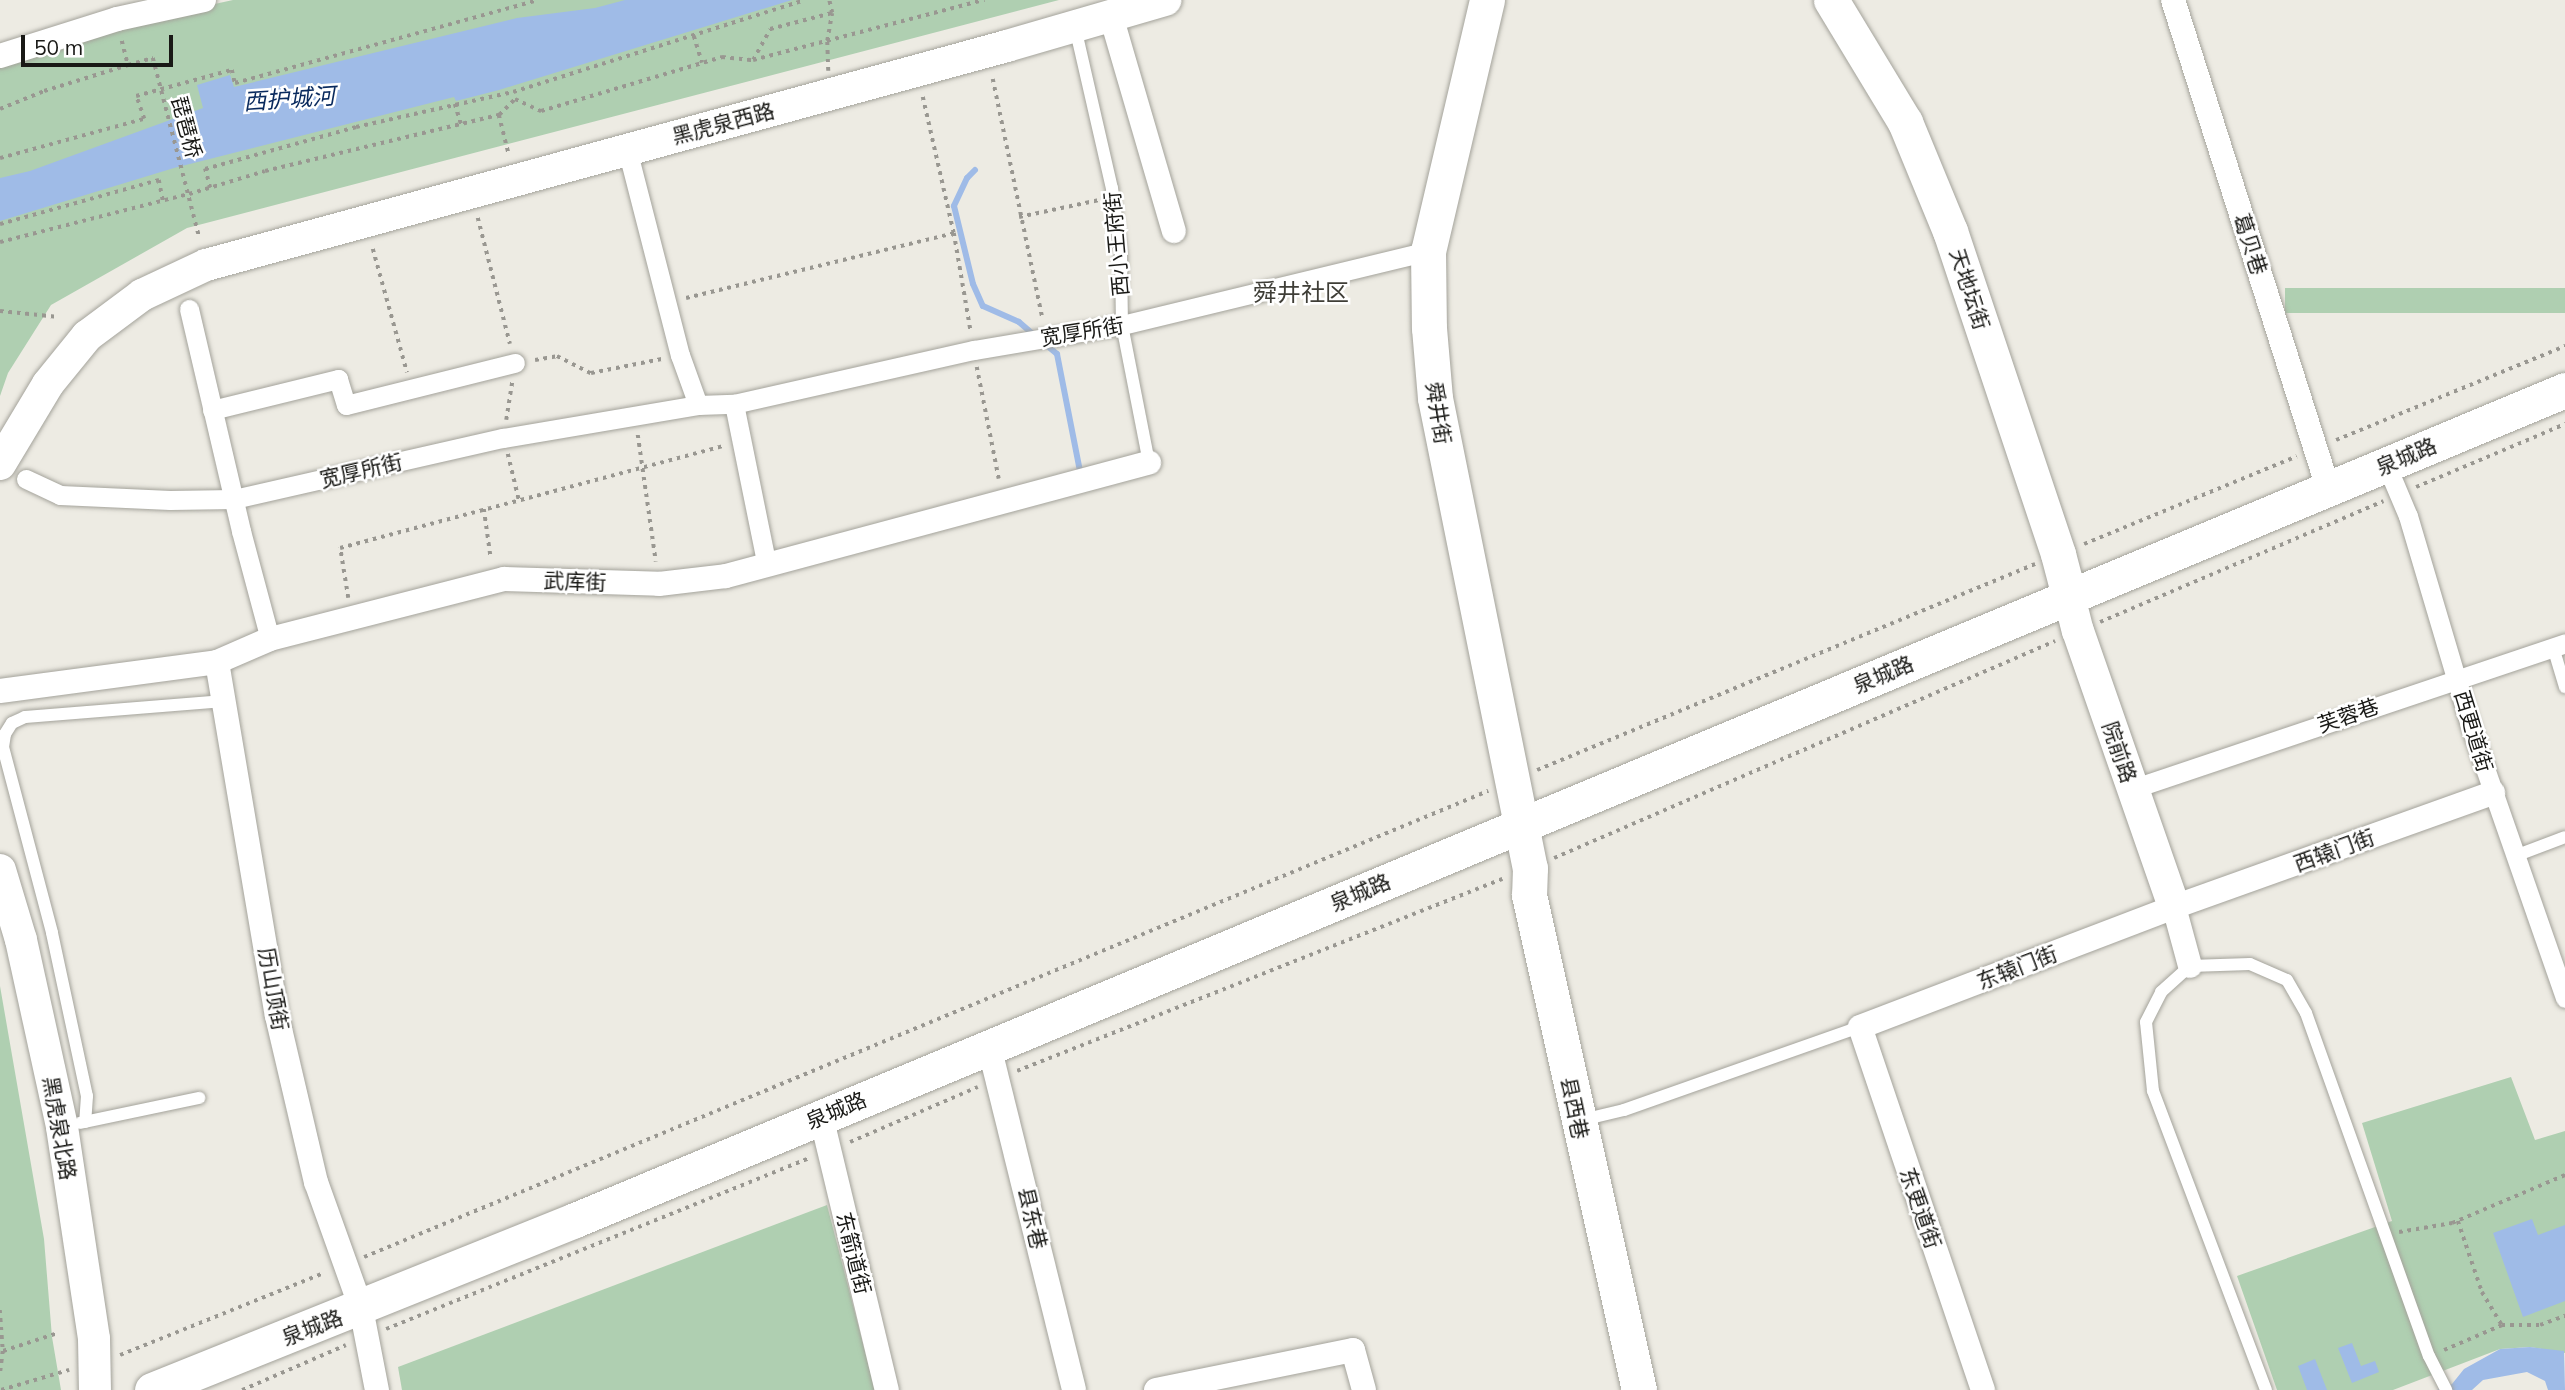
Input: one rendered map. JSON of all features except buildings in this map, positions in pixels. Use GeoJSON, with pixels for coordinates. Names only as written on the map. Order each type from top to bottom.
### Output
{"type":"FeatureCollection","features":[{"type":"Feature","properties":{"kind":"main road","name":"舜井街"},"geometry":{"type":"LineString","coordinates":[[1487,0],[1428,251],[1429,328],[1435,398],[1514,780],[1520,825]]}},
{"type":"Feature","properties":{"kind":"main road","name":"天地坛街"},"geometry":{"type":"LineString","coordinates":[[1830,0],[1905,122],[1951,232],[2058,554],[2069,596]]}},
{"type":"Feature","properties":{"kind":"main road","name":"泉城路"},"geometry":{"type":"LineString","coordinates":[[152,1390],[363,1322],[821,1116],[993,1062],[1520,825],[2328,488],[2393,479],[2565,390]]}},
{"type":"Feature","properties":{"kind":"main road","name":"县西巷"},"geometry":{"type":"LineString","coordinates":[[1520,825],[1530,868],[1529,895],[1639,1390]]}},
{"type":"Feature","properties":{"kind":"street"},"geometry":{"type":"LineString","coordinates":[[0,56],[114,9],[204,0]]}},
{"type":"Feature","properties":{"kind":"street","name":"黑虎泉西路"},"geometry":{"type":"LineString","coordinates":[[13,472],[48,384],[87,336],[153,290],[206,265],[1165,0]]}},
{"type":"Feature","properties":{"kind":"street","name":"葛贝巷"},"geometry":{"type":"LineString","coordinates":[[2173,0],[2328,488]]}},
{"type":"Feature","properties":{"kind":"street"},"geometry":{"type":"LineString","coordinates":[[1111,16],[1174,231]]}},
{"type":"Feature","properties":{"kind":"street"},"geometry":{"type":"LineString","coordinates":[[628,149],[680,355],[698,405]]}},
{"type":"Feature","properties":{"kind":"street","name":"宽厚所街"},"geometry":{"type":"LineString","coordinates":[[13,472],[60,495],[170,500],[234,499],[503,438],[698,405],[734,404],[1045,336],[1122,325],[1428,251]]}},
{"type":"Feature","properties":{"kind":"street"},"geometry":{"type":"LineString","coordinates":[[189,309],[270,639]]}},
{"type":"Feature","properties":{"kind":"street"},"geometry":{"type":"LineString","coordinates":[[212,410],[338,379],[346,405],[515,363]]}},
{"type":"Feature","properties":{"kind":"street"},"geometry":{"type":"LineString","coordinates":[[734,404],[767,566]]}},
{"type":"Feature","properties":{"kind":"street","name":"武库街"},"geometry":{"type":"LineString","coordinates":[[0,691],[217,662],[270,639],[504,579],[659,584],[726,576],[1149,463]]}},
{"type":"Feature","properties":{"kind":"street","name":"西更道街"},"geometry":{"type":"LineString","coordinates":[[2393,479],[2493,793],[2565,998]]}},
{"type":"Feature","properties":{"kind":"street","name":"院前路"},"geometry":{"type":"LineString","coordinates":[[2069,596],[2078,631],[2174,907]]}},
{"type":"Feature","properties":{"kind":"street","name":"芙蓉巷"},"geometry":{"type":"LineString","coordinates":[[2132,789],[2559,645]]}},
{"type":"Feature","properties":{"kind":"street","name":"历山顶街"},"geometry":{"type":"LineString","coordinates":[[217,662],[277,1016],[316,1182],[347,1265],[363,1322],[377,1390]]}},
{"type":"Feature","properties":{"kind":"street","name":"西辕门街"},"geometry":{"type":"LineString","coordinates":[[2174,907],[2493,793]]}},
{"type":"Feature","properties":{"kind":"street","name":"黑虎泉北路"},"geometry":{"type":"LineString","coordinates":[[0,870],[36,937],[74,1125],[94,1339],[95,1377]]}},
{"type":"Feature","properties":{"kind":"street"},"geometry":{"type":"LineString","coordinates":[[2174,907],[2190,966]]}},
{"type":"Feature","properties":{"kind":"street","name":"东辕门街"},"geometry":{"type":"LineString","coordinates":[[1860,1027],[2174,907]]}},
{"type":"Feature","properties":{"kind":"street","name":"东更道街"},"geometry":{"type":"LineString","coordinates":[[1860,1027],[1983,1390]]}},
{"type":"Feature","properties":{"kind":"street","name":"县东巷"},"geometry":{"type":"LineString","coordinates":[[993,1062],[1074,1390]]}},
{"type":"Feature","properties":{"kind":"street","name":"东箭道街"},"geometry":{"type":"LineString","coordinates":[[821,1116],[887,1390]]}},
{"type":"Feature","properties":{"kind":"street"},"geometry":{"type":"LineString","coordinates":[[1156,1390],[1353,1350],[1364,1390]]}},
{"type":"Feature","properties":{"kind":"lane","name":"西小王府街"},"geometry":{"type":"LineString","coordinates":[[1075,26],[1113,197],[1121,255],[1122,325],[1149,463]]}},
{"type":"Feature","properties":{"kind":"lane"},"geometry":{"type":"LineString","coordinates":[[2559,645],[2565,687]]}},
{"type":"Feature","properties":{"kind":"lane"},"geometry":{"type":"LineString","coordinates":[[36,937],[1,747],[12,723],[25,717],[224,701]]}},
{"type":"Feature","properties":{"kind":"lane"},"geometry":{"type":"LineString","coordinates":[[2515,856],[2565,837]]}},
{"type":"Feature","properties":{"kind":"lane"},"geometry":{"type":"LineString","coordinates":[[2266,1390],[2153,1091],[2146,1022],[2161,992],[2190,966],[2250,964],[2287,980],[2306,1013],[2430,1356],[2446,1390]]}},
{"type":"Feature","properties":{"kind":"lane"},"geometry":{"type":"LineString","coordinates":[[1578,1121],[1624,1110],[1860,1027]]}},
{"type":"Feature","properties":{"kind":"lane"},"geometry":{"type":"LineString","coordinates":[[74,1125],[199,1098]]}},
{"type":"Feature","properties":{"kind":"path"},"geometry":{"type":"LineString","coordinates":[[0,158],[144,119],[136,96],[232,70],[235,82],[538,0]]}},
{"type":"Feature","properties":{"kind":"path"},"geometry":{"type":"LineString","coordinates":[[210,188],[205,169],[356,127],[513,92],[804,0]]}},
{"type":"Feature","properties":{"kind":"path"},"geometry":{"type":"LineString","coordinates":[[828,73],[827,41],[832,13],[829,0]]}},
{"type":"Feature","properties":{"kind":"path"},"geometry":{"type":"LineString","coordinates":[[513,92],[515,99],[541,111],[722,57],[753,60],[984,0]]}},
{"type":"Feature","properties":{"kind":"path"},"geometry":{"type":"LineString","coordinates":[[0,109],[44,91],[128,65],[114,9]]}},
{"type":"Feature","properties":{"kind":"path"},"geometry":{"type":"LineString","coordinates":[[753,60],[770,29],[832,13]]}},
{"type":"Feature","properties":{"kind":"path"},"geometry":{"type":"LineString","coordinates":[[694,36],[702,63]]}},
{"type":"Feature","properties":{"kind":"path","name":"琵琶桥"},"geometry":{"type":"LineString","coordinates":[[128,65],[153,58],[199,236]]}},
{"type":"Feature","properties":{"kind":"path"},"geometry":{"type":"LineString","coordinates":[[993,79],[1045,336]]}},
{"type":"Feature","properties":{"kind":"path"},"geometry":{"type":"LineString","coordinates":[[667,303],[954,233],[923,97]]}},
{"type":"Feature","properties":{"kind":"path"},"geometry":{"type":"LineString","coordinates":[[0,242],[163,201],[265,171],[499,115],[515,99]]}},
{"type":"Feature","properties":{"kind":"path"},"geometry":{"type":"LineString","coordinates":[[455,104],[461,124]]}},
{"type":"Feature","properties":{"kind":"path"},"geometry":{"type":"LineString","coordinates":[[499,115],[509,155]]}},
{"type":"Feature","properties":{"kind":"path"},"geometry":{"type":"LineString","coordinates":[[356,121],[356,127]]}},
{"type":"Feature","properties":{"kind":"path"},"geometry":{"type":"LineString","coordinates":[[0,224],[159,180],[163,201]]}},
{"type":"Feature","properties":{"kind":"path"},"geometry":{"type":"LineString","coordinates":[[1019,217],[1113,197]]}},
{"type":"Feature","properties":{"kind":"path"},"geometry":{"type":"LineString","coordinates":[[478,218],[515,363],[556,356],[591,373],[680,355]]}},
{"type":"Feature","properties":{"kind":"path"},"geometry":{"type":"LineString","coordinates":[[373,249],[411,388]]}},
{"type":"Feature","properties":{"kind":"path"},"geometry":{"type":"LineString","coordinates":[[0,311],[59,317]]}},
{"type":"Feature","properties":{"kind":"path"},"geometry":{"type":"LineString","coordinates":[[1,1390],[20,1384],[95,1377],[347,1265],[2565,346]]}},
{"type":"Feature","properties":{"kind":"path"},"geometry":{"type":"LineString","coordinates":[[635,415],[659,584]]}},
{"type":"Feature","properties":{"kind":"path"},"geometry":{"type":"LineString","coordinates":[[242,1390],[363,1322],[829,1151],[993,1062],[1530,868],[2078,631],[2393,479],[2565,424]]}},
{"type":"Feature","properties":{"kind":"path"},"geometry":{"type":"LineString","coordinates":[[352,618],[340,548],[741,441]]}},
{"type":"Feature","properties":{"kind":"path"},"geometry":{"type":"LineString","coordinates":[[484,509],[494,581]]}},
{"type":"Feature","properties":{"kind":"path"},"geometry":{"type":"LineString","coordinates":[[2386,1234],[2458,1221],[2565,1175]]}},
{"type":"Feature","properties":{"kind":"path"},"geometry":{"type":"LineString","coordinates":[[2458,1221],[2482,1292],[2502,1325]]}},
{"type":"Feature","properties":{"kind":"path"},"geometry":{"type":"LineString","coordinates":[[0,1310],[4,1351],[0,1376]]}},
{"type":"Feature","properties":{"kind":"path"},"geometry":{"type":"LineString","coordinates":[[2430,1356],[2502,1325],[2540,1325],[2565,1316]]}},
{"type":"Feature","properties":{"kind":"path"},"geometry":{"type":"LineString","coordinates":[[4,1351],[58,1333]]}},
{"type":"Feature","properties":{"kind":"green space"},"geometry":{"type":"Polygon","coordinates":[[[233,0],[1059,0],[187,228],[51,305],[8,373],[0,396],[0,59],[123,24],[233,0]]]}},
{"type":"Feature","properties":{"kind":"green space"},"geometry":{"type":"Polygon","coordinates":[[[2285,288],[2565,288],[2565,313],[2285,313],[2285,288]]]}},
{"type":"Feature","properties":{"kind":"green space"},"geometry":{"type":"Polygon","coordinates":[[[0,986],[44,1239],[52,1337],[61,1390],[0,1390],[0,986]]]}},
{"type":"Feature","properties":{"kind":"green space"},"geometry":{"type":"Polygon","coordinates":[[[2511,1077],[2535,1140],[2565,1131],[2565,1353],[2530,1347],[2500,1349],[2393,1390],[2277,1390],[2237,1276],[2392,1221],[2362,1123],[2511,1077]]]}},
{"type":"Feature","properties":{"kind":"green space"},"geometry":{"type":"Polygon","coordinates":[[[827,1205],[875,1390],[402,1390],[398,1367],[827,1205]]]}},
{"type":"Feature","properties":{"kind":"water","name":"西护城河"},"geometry":{"type":"Polygon","coordinates":[[[625,0],[792,0],[499,90],[456,101],[454,97],[174,168],[0,221],[0,178],[30,171],[203,108],[197,85],[230,75],[234,87],[517,18],[595,8],[625,0]]]}},
{"type":"Feature","properties":{"kind":"water"},"geometry":{"type":"Polygon","coordinates":[[[2532,1219],[2538,1235],[2565,1225],[2565,1301],[2523,1317],[2493,1233],[2532,1219]]]}},
{"type":"Feature","properties":{"kind":"water"},"geometry":{"type":"Polygon","coordinates":[[[2352,1343],[2361,1366],[2375,1361],[2379,1372],[2352,1383],[2338,1348],[2352,1343]]]}},
{"type":"Feature","properties":{"kind":"water"},"geometry":{"type":"Polygon","coordinates":[[[2530,1347],[2564,1351],[2565,1390],[2548,1390],[2545,1381],[2527,1372],[2483,1380],[2472,1390],[2437,1390],[2452,1384],[2464,1369],[2500,1349],[2530,1347]]]}},
{"type":"Feature","properties":{"kind":"water"},"geometry":{"type":"Polygon","coordinates":[[[2315,1359],[2327,1390],[2307,1390],[2298,1366],[2315,1359]]]}},
{"type":"Feature","properties":{"kind":"waterway"},"geometry":{"type":"LineString","coordinates":[[975,170],[967,178],[954,206],[973,284],[983,306],[1019,322],[1035,336]]}},
{"type":"Feature","properties":{"kind":"waterway"},"geometry":{"type":"LineString","coordinates":[[1044,343],[1057,354],[1080,471]]}},
{"type":"Feature","properties":{"kind":"district","name":"舜井社区"},"geometry":{"type":"Point","coordinates":[1301,293]}}]}
